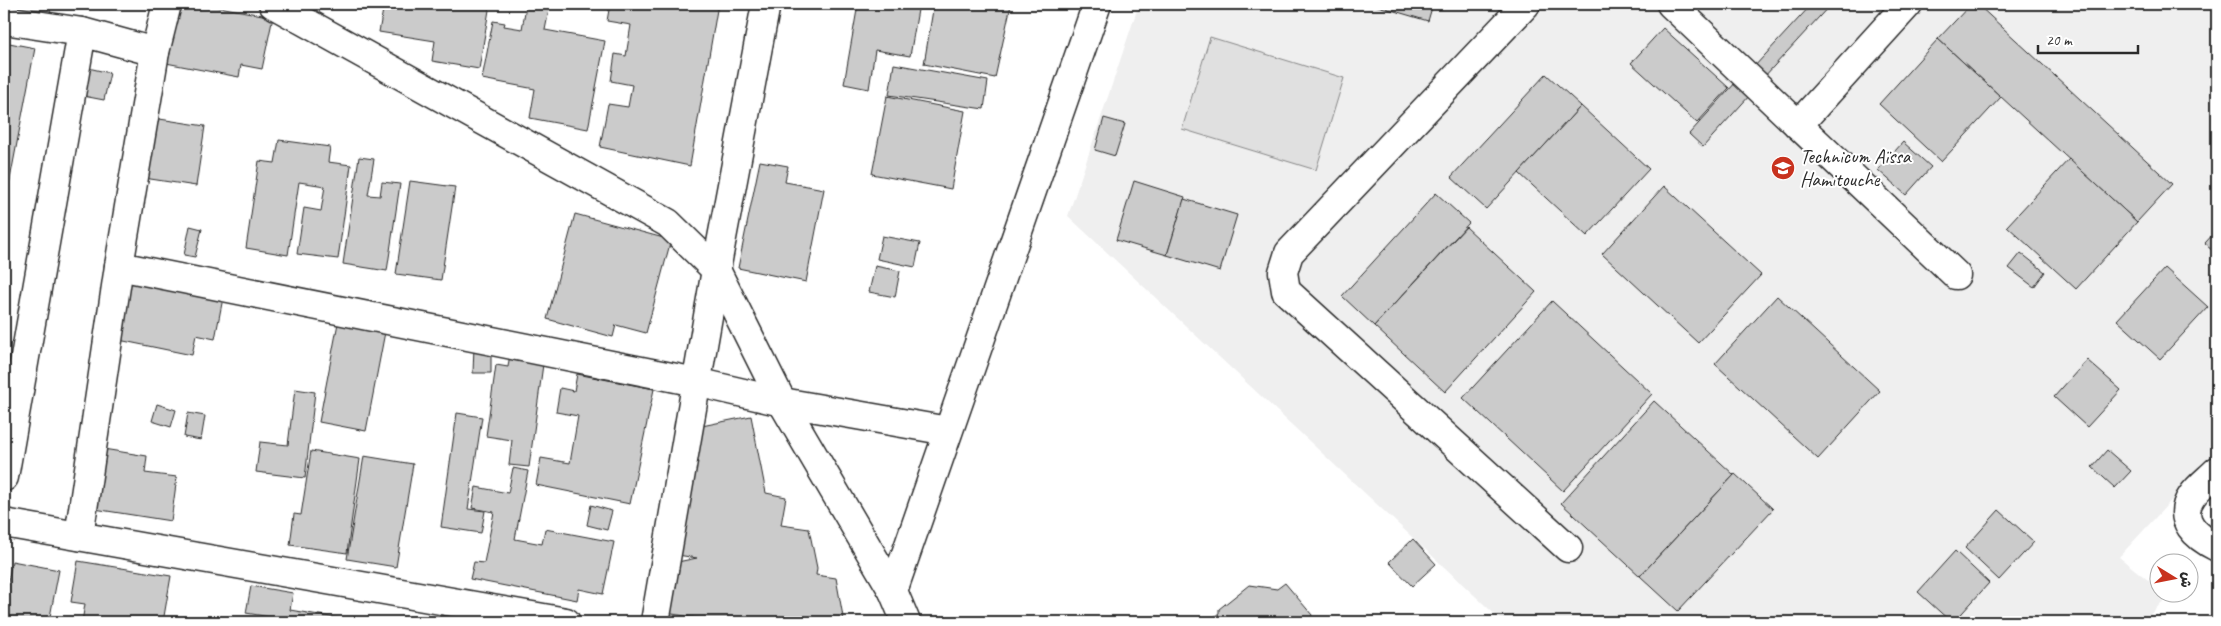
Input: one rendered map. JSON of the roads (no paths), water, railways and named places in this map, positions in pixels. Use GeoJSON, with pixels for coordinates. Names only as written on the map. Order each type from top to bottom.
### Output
{"type":"FeatureCollection","features":[{"type":"Feature","properties":{"kind":"street"},"geometry":{"type":"LineString","coordinates":[[79,536],[118,266],[155,52],[167,4]]}},
{"type":"Feature","properties":{"kind":"street"},"geometry":{"type":"LineString","coordinates":[[274,4],[668,223],[716,270],[782,402],[893,591],[906,622]]}},
{"type":"Feature","properties":{"kind":"street"},"geometry":{"type":"LineString","coordinates":[[655,622],[716,270],[766,4]]}},
{"type":"Feature","properties":{"kind":"street"},"geometry":{"type":"LineString","coordinates":[[893,591],[1097,4]]}},
{"type":"Feature","properties":{"kind":"street"},"geometry":{"type":"LineString","coordinates":[[1526,4],[1289,253],[1283,272],[1286,291],[1568,548]]}},
{"type":"Feature","properties":{"kind":"street"},"geometry":{"type":"LineString","coordinates":[[1672,4],[1956,275]]}},
{"type":"Feature","properties":{"kind":"street"},"geometry":{"type":"LineString","coordinates":[[1798,125],[1908,4]]}},
{"type":"Feature","properties":{"kind":"street"},"geometry":{"type":"LineString","coordinates":[[4,20],[82,32],[155,52]]}},
{"type":"Feature","properties":{"kind":"street"},"geometry":{"type":"LineString","coordinates":[[4,477],[82,32]]}},
{"type":"Feature","properties":{"kind":"street"},"geometry":{"type":"LineString","coordinates":[[118,266],[696,382],[782,402],[948,432]]}},
{"type":"Feature","properties":{"kind":"street"},"geometry":{"type":"LineString","coordinates":[[2217,471],[2191,497],[2187,511],[2189,525],[2201,540],[2217,547]]}},
{"type":"Feature","properties":{"kind":"street"},"geometry":{"type":"LineString","coordinates":[[4,523],[566,622]]}},
{"type":"Feature","properties":{"kind":"place","name":"Technicum Aïssa Hamitouche"},"geometry":{"type":"Point","coordinates":[1783,168]}}]}
